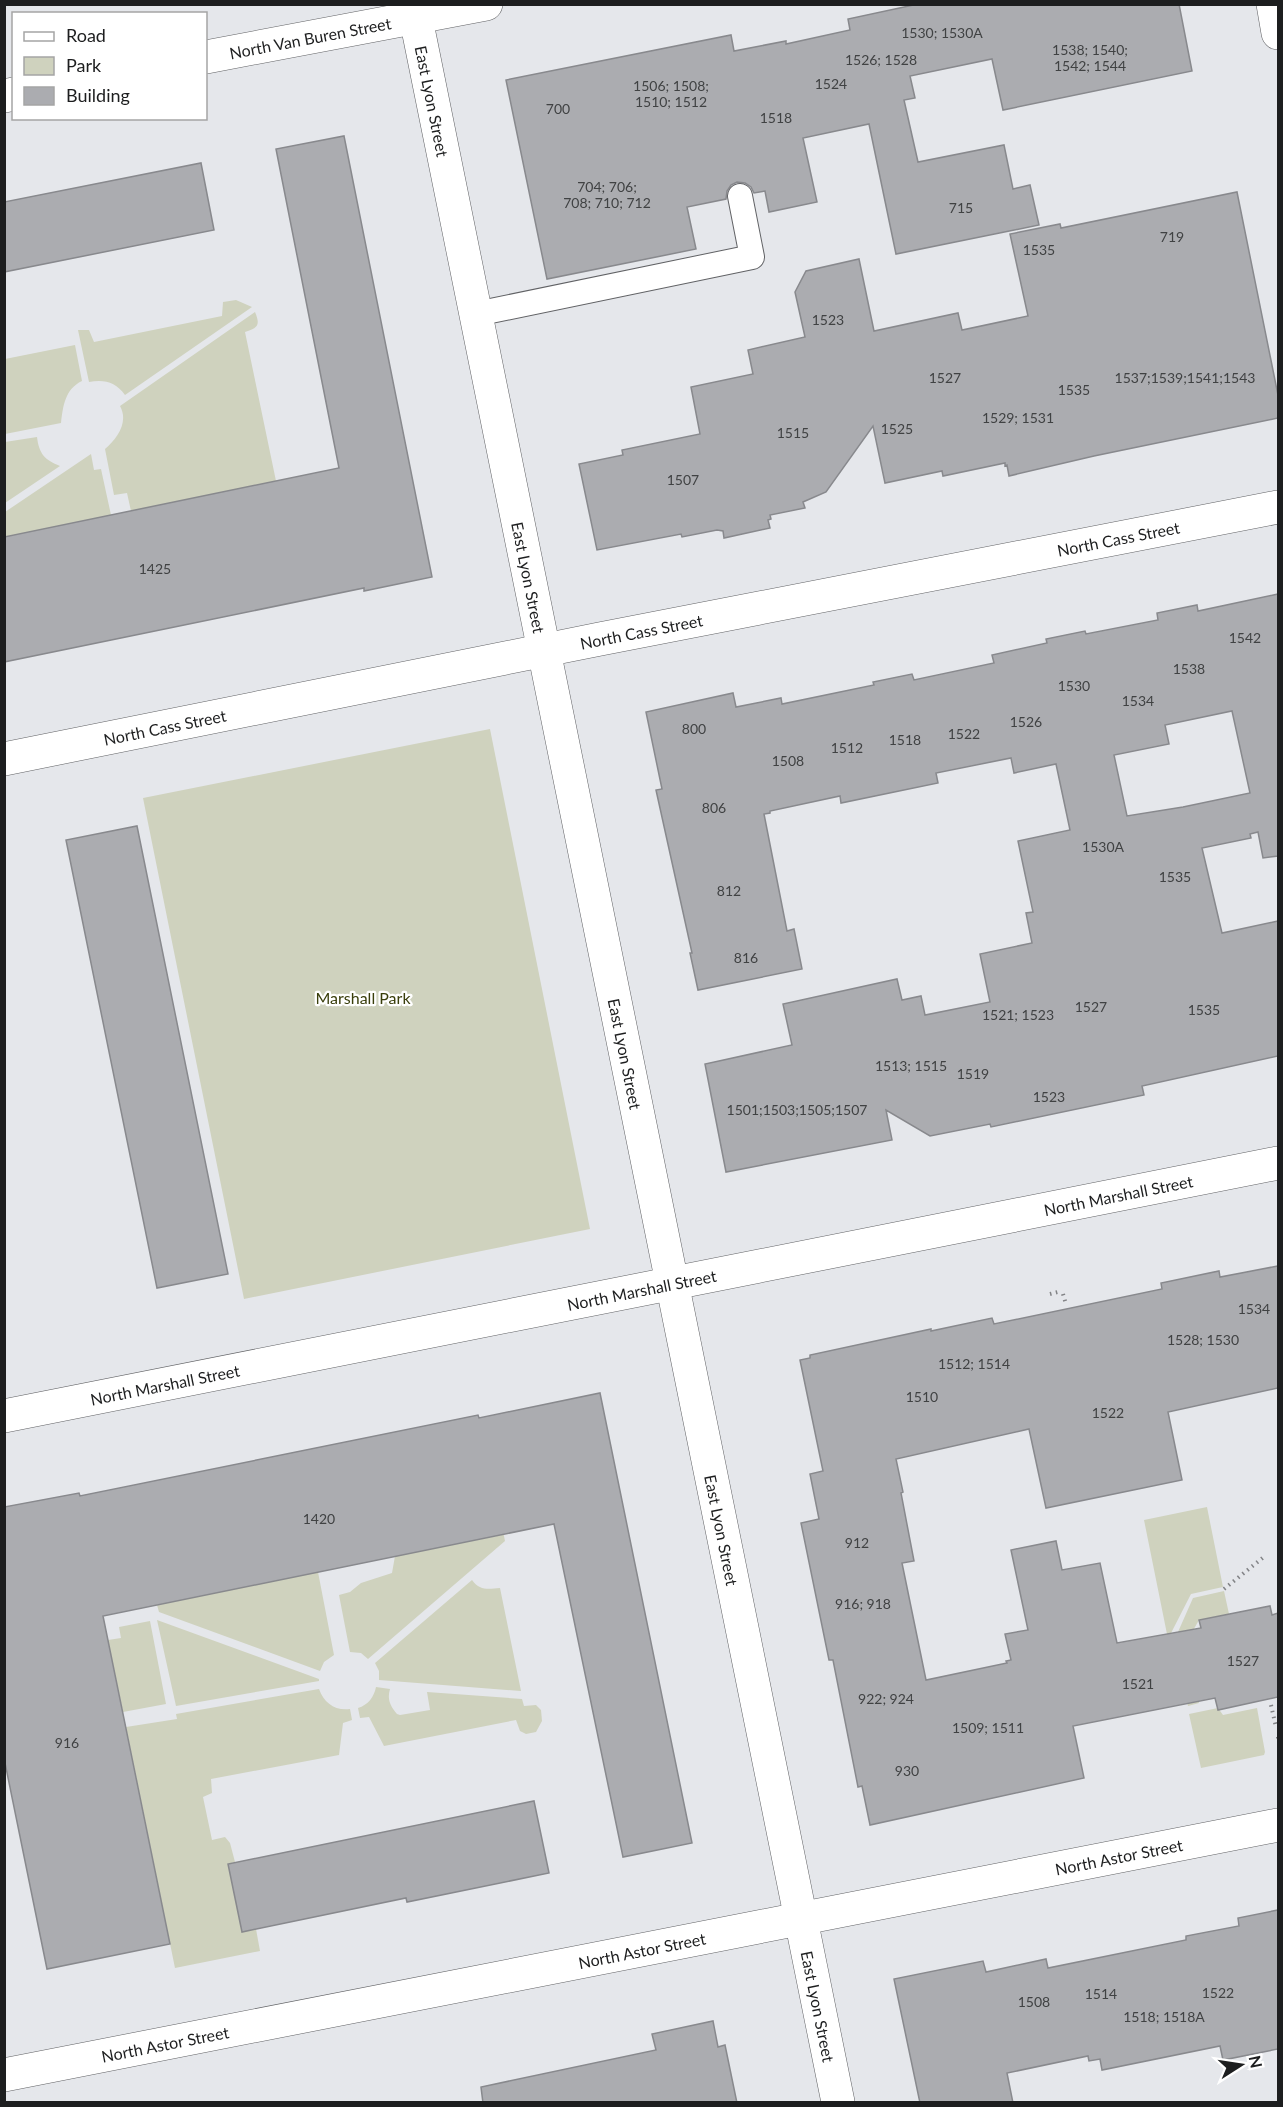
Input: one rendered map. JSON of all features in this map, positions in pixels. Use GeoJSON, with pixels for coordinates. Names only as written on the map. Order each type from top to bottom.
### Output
{"type":"FeatureCollection","features":[{"type":"Feature","properties":{"kind":"street","name":"North Van Buren Street"},"geometry":{"type":"LineString","coordinates":[[207,57],[414,11],[486,4]]}},
{"type":"Feature","properties":{"kind":"street"},"geometry":{"type":"LineString","coordinates":[[1273,4],[1278,33]]}},
{"type":"Feature","properties":{"kind":"street","name":"East Lyon Street"},"geometry":{"type":"LineString","coordinates":[[414,11],[838,2103]]}},
{"type":"Feature","properties":{"kind":"street","name":"North Cass Street"},"geometry":{"type":"LineString","coordinates":[[4,759],[1278,507]]}},
{"type":"Feature","properties":{"kind":"street","name":"North Marshall Street"},"geometry":{"type":"LineString","coordinates":[[4,1416],[1278,1163]]}},
{"type":"Feature","properties":{"kind":"street","name":"North Astor Street"},"geometry":{"type":"LineString","coordinates":[[4,2075],[1278,1825]]}},
{"type":"Feature","properties":{"kind":"lane"},"geometry":{"type":"LineString","coordinates":[[476,314],[752,257],[740,196]]}},
{"type":"Feature","properties":{"kind":"path"},"geometry":{"type":"LineString","coordinates":[[1050,1294],[1058,1292]]}},
{"type":"Feature","properties":{"kind":"path"},"geometry":{"type":"LineString","coordinates":[[1064,1294],[1066,1304]]}},
{"type":"Feature","properties":{"kind":"path"},"geometry":{"type":"LineString","coordinates":[[1224,1589],[1266,1556]]}},
{"type":"Feature","properties":{"kind":"path"},"geometry":{"type":"LineString","coordinates":[[1271,1705],[1276,1727]]}},
{"type":"Feature","properties":{"kind":"green space"},"geometry":{"type":"Polygon","coordinates":[[[236,300],[252,307],[125,395],[109,382],[89,382],[78,330],[89,330],[94,342],[222,316],[223,302],[236,300]]]}},
{"type":"Feature","properties":{"kind":"green space"},"geometry":{"type":"Polygon","coordinates":[[[255,312],[258,320],[257,326],[245,332],[276,481],[131,511],[127,493],[114,495],[105,449],[120,430],[123,418],[120,406],[255,312]]]}},
{"type":"Feature","properties":{"kind":"green space"},"geometry":{"type":"Polygon","coordinates":[[[75,345],[82,381],[68,393],[61,423],[5,434],[5,359],[75,345]]]}},
{"type":"Feature","properties":{"kind":"green space"},"geometry":{"type":"Polygon","coordinates":[[[37,437],[39,448],[44,456],[60,466],[5,503],[5,442],[37,437]]]}},
{"type":"Feature","properties":{"kind":"green space"},"geometry":{"type":"Polygon","coordinates":[[[91,454],[94,470],[101,469],[111,515],[5,537],[5,512],[91,454]]]}},
{"type":"Feature","properties":{"kind":"green space","name":"Marshall Park"},"geometry":{"type":"Polygon","coordinates":[[[490,729],[590,1229],[244,1299],[143,798],[490,729]]]}},
{"type":"Feature","properties":{"kind":"green space"},"geometry":{"type":"Polygon","coordinates":[[[497,1501],[505,1541],[368,1659],[361,1653],[350,1652],[339,1595],[350,1592],[361,1583],[392,1573],[395,1556],[502,1535],[497,1501]]]}},
{"type":"Feature","properties":{"kind":"green space"},"geometry":{"type":"Polygon","coordinates":[[[1207,1507],[1223,1587],[1191,1594],[1168,1639],[1144,1520],[1207,1507]]]}},
{"type":"Feature","properties":{"kind":"green space"},"geometry":{"type":"Polygon","coordinates":[[[318,1572],[334,1655],[324,1662],[320,1671],[159,1612],[157,1605],[318,1572]]]}},
{"type":"Feature","properties":{"kind":"green space"},"geometry":{"type":"Polygon","coordinates":[[[472,1580],[481,1588],[500,1588],[521,1691],[379,1680],[379,1671],[375,1663],[472,1580]]]}},
{"type":"Feature","properties":{"kind":"green space"},"geometry":{"type":"Polygon","coordinates":[[[1224,1591],[1229,1614],[1199,1620],[1191,1634],[1199,1703],[1188,1706],[1174,1641],[1193,1598],[1224,1591]]]}},
{"type":"Feature","properties":{"kind":"green space"},"geometry":{"type":"Polygon","coordinates":[[[157,1620],[319,1679],[319,1681],[176,1706],[157,1620]]]}},
{"type":"Feature","properties":{"kind":"green space"},"geometry":{"type":"Polygon","coordinates":[[[150,1621],[166,1704],[123,1712],[108,1640],[121,1638],[119,1627],[150,1621]]]}},
{"type":"Feature","properties":{"kind":"green space"},"geometry":{"type":"Polygon","coordinates":[[[376,1687],[390,1689],[390,1702],[400,1715],[430,1710],[427,1692],[522,1699],[524,1706],[536,1705],[541,1710],[542,1721],[536,1732],[526,1734],[520,1731],[516,1720],[384,1746],[369,1717],[360,1718],[358,1708],[370,1700],[376,1687]]]}},
{"type":"Feature","properties":{"kind":"green space"},"geometry":{"type":"Polygon","coordinates":[[[319,1689],[331,1705],[340,1709],[350,1709],[352,1720],[343,1723],[339,1755],[211,1779],[212,1793],[203,1797],[212,1840],[225,1837],[230,1843],[235,1862],[228,1864],[242,1932],[256,1929],[260,1951],[175,1968],[126,1727],[177,1719],[176,1714],[319,1689]]]}},
{"type":"Feature","properties":{"kind":"green space"},"geometry":{"type":"Polygon","coordinates":[[[1218,1708],[1223,1715],[1257,1708],[1264,1755],[1201,1768],[1189,1714],[1218,1708]]]}},
{"type":"Feature","properties":{"kind":"building"},"geometry":{"type":"Polygon","coordinates":[[[918,4],[1179,4],[1192,71],[1003,110],[992,59],[910,76],[915,98],[904,100],[918,162],[1004,145],[1013,189],[1030,185],[1039,225],[896,254],[869,124],[803,138],[817,202],[769,212],[765,191],[754,193],[745,183],[737,182],[727,191],[726,199],[687,207],[696,249],[547,279],[506,80],[731,35],[734,51],[786,41],[786,44],[850,30],[848,19],[918,4]]]}},
{"type":"Feature","properties":{"kind":"building"},"geometry":{"type":"Polygon","coordinates":[[[344,136],[432,577],[364,591],[364,588],[4,662],[4,537],[339,468],[276,149],[344,136]]]}},
{"type":"Feature","properties":{"kind":"building"},"geometry":{"type":"Polygon","coordinates":[[[201,163],[214,230],[4,272],[4,202],[201,163]]]}},
{"type":"Feature","properties":{"kind":"building"},"geometry":{"type":"Polygon","coordinates":[[[1237,192],[1278,395],[1278,418],[1009,476],[1005,463],[943,476],[942,471],[885,483],[873,426],[826,492],[803,502],[805,508],[770,515],[771,519],[768,520],[770,528],[724,538],[723,531],[717,530],[682,537],[681,534],[597,550],[579,464],[623,455],[622,450],[700,434],[691,387],[753,374],[748,350],[805,337],[795,292],[806,271],[859,259],[874,331],[958,313],[962,330],[1028,316],[1010,234],[1060,224],[1061,228],[1237,192]]]}},
{"type":"Feature","properties":{"kind":"building"},"geometry":{"type":"Polygon","coordinates":[[[1278,594],[1278,856],[1263,858],[1258,832],[1250,834],[1251,838],[1202,848],[1222,933],[1278,921],[1278,1056],[1142,1086],[1144,1095],[991,1127],[990,1124],[930,1136],[886,1110],[892,1140],[726,1172],[705,1064],[792,1045],[783,1004],[897,979],[902,1000],[921,996],[925,1015],[990,1002],[980,954],[1032,943],[1026,913],[1033,912],[1018,841],[1070,830],[1056,764],[1014,773],[1011,758],[936,773],[938,783],[841,803],[840,796],[770,811],[764,814],[787,931],[794,929],[802,969],[698,990],[656,790],[662,789],[646,712],[733,693],[736,707],[781,698],[782,704],[874,685],[873,682],[912,674],[914,680],[994,663],[992,655],[1047,643],[1046,639],[1158,620],[1157,613],[1197,605],[1198,611],[1278,594]],[[1232,711],[1165,725],[1169,744],[1114,755],[1127,816],[1250,793],[1232,711]]]}},
{"type":"Feature","properties":{"kind":"building"},"geometry":{"type":"Polygon","coordinates":[[[137,826],[228,1274],[157,1288],[66,840],[137,826]]]}},
{"type":"Feature","properties":{"kind":"building"},"geometry":{"type":"Polygon","coordinates":[[[1278,1266],[1278,1388],[1168,1412],[1182,1480],[1046,1508],[1029,1429],[896,1459],[914,1561],[902,1563],[926,1680],[1007,1663],[1006,1661],[1011,1660],[1005,1634],[1028,1630],[1011,1550],[1056,1541],[1062,1570],[1100,1563],[1117,1643],[1201,1628],[1199,1620],[1270,1606],[1272,1615],[1278,1613],[1278,1697],[1218,1710],[1215,1698],[1073,1726],[1084,1778],[870,1825],[862,1786],[858,1787],[833,1660],[829,1660],[801,1523],[819,1519],[810,1474],[823,1471],[800,1360],[810,1358],[810,1355],[931,1329],[931,1331],[992,1318],[994,1324],[1162,1289],[1161,1283],[1219,1271],[1220,1277],[1278,1266]]]}},
{"type":"Feature","properties":{"kind":"building"},"geometry":{"type":"Polygon","coordinates":[[[600,1393],[692,1843],[623,1857],[554,1524],[103,1616],[170,1944],[47,1969],[4,1758],[4,1507],[79,1493],[80,1496],[478,1415],[479,1418],[600,1393]]]}},
{"type":"Feature","properties":{"kind":"building"},"geometry":{"type":"Polygon","coordinates":[[[534,1801],[549,1873],[407,1902],[406,1898],[242,1932],[228,1864],[534,1801]]]}},
{"type":"Feature","properties":{"kind":"building"},"geometry":{"type":"Polygon","coordinates":[[[1278,1910],[1278,2049],[1223,2060],[1220,2046],[1102,2070],[1100,2059],[1089,2061],[1088,2056],[1007,2073],[1013,2103],[920,2103],[894,1979],[983,1961],[986,1972],[1046,1959],[1048,1968],[1186,1940],[1186,1936],[1239,1926],[1238,1918],[1278,1910]]]}},
{"type":"Feature","properties":{"kind":"building"},"geometry":{"type":"Polygon","coordinates":[[[713,2021],[718,2047],[725,2045],[737,2103],[483,2103],[481,2087],[656,2050],[652,2034],[713,2021]]]}}]}
